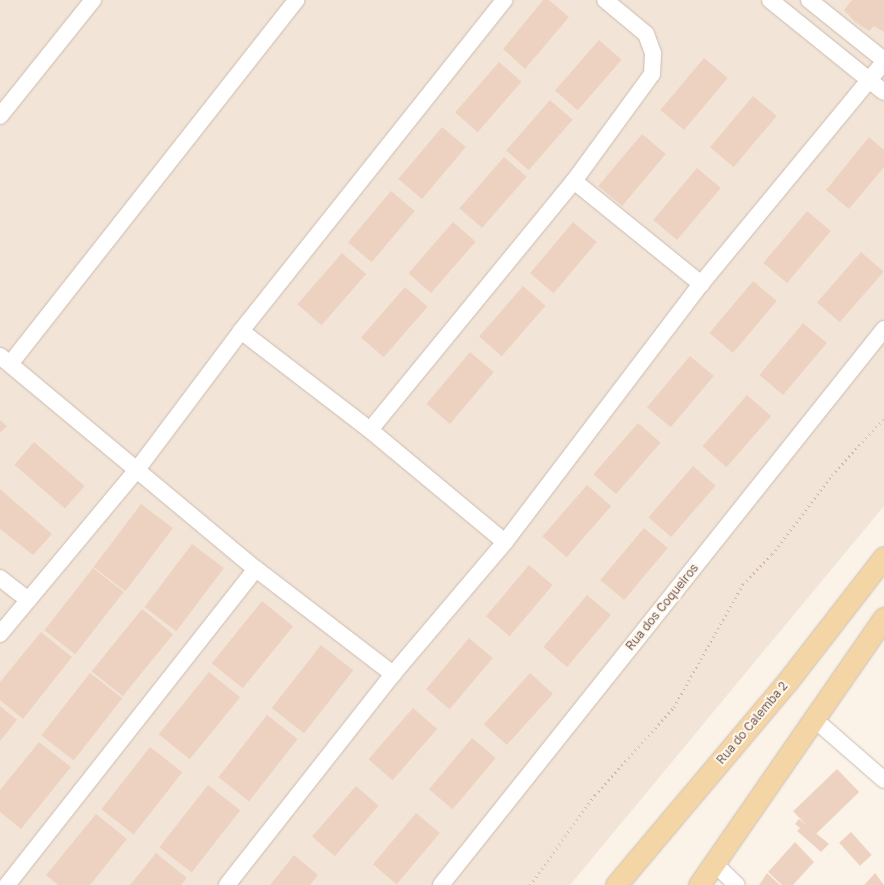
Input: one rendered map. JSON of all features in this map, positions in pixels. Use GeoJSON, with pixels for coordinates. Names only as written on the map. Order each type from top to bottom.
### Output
{"type":"FeatureCollection","features":[{"type":"Feature","properties":{"kind":"main road","name":"Rua do Calemba 2"},"geometry":{"type":"LineString","coordinates":[[616,885],[787,682],[884,557]]}},
{"type":"Feature","properties":{"kind":"main road"},"geometry":{"type":"LineString","coordinates":[[699,885],[813,718],[883,620]]}},
{"type":"Feature","properties":{"kind":"main road"},"geometry":{"type":"LineString","coordinates":[[627,885],[635,862]]}},
{"type":"Feature","properties":{"kind":"street"},"geometry":{"type":"LineString","coordinates":[[0,116],[93,0]]}},
{"type":"Feature","properties":{"kind":"street"},"geometry":{"type":"LineString","coordinates":[[296,0],[5,360],[256,569],[394,674]]}},
{"type":"Feature","properties":{"kind":"street"},"geometry":{"type":"LineString","coordinates":[[0,634],[136,470],[241,331],[504,0]]}},
{"type":"Feature","properties":{"kind":"street"},"geometry":{"type":"LineString","coordinates":[[370,430],[574,181],[652,74],[654,66],[651,43],[646,34],[605,0]]}},
{"type":"Feature","properties":{"kind":"street"},"geometry":{"type":"LineString","coordinates":[[770,0],[884,92]]}},
{"type":"Feature","properties":{"kind":"street"},"geometry":{"type":"LineString","coordinates":[[227,885],[394,674],[505,542],[701,284],[884,61],[809,0]]}},
{"type":"Feature","properties":{"kind":"street"},"geometry":{"type":"LineString","coordinates":[[574,181],[701,284]]}},
{"type":"Feature","properties":{"kind":"street","name":"Rua dos Coqueiros"},"geometry":{"type":"LineString","coordinates":[[441,885],[884,329]]}},
{"type":"Feature","properties":{"kind":"street"},"geometry":{"type":"LineString","coordinates":[[241,331],[370,430],[505,542]]}},
{"type":"Feature","properties":{"kind":"street"},"geometry":{"type":"LineString","coordinates":[[7,885],[256,569]]}},
{"type":"Feature","properties":{"kind":"street"},"geometry":{"type":"LineString","coordinates":[[0,578],[28,600]]}},
{"type":"Feature","properties":{"kind":"street"},"geometry":{"type":"LineString","coordinates":[[813,718],[884,780]]}},
{"type":"Feature","properties":{"kind":"street"},"geometry":{"type":"LineString","coordinates":[[715,864],[737,885]]}},
{"type":"Feature","properties":{"kind":"path"},"geometry":{"type":"LineString","coordinates":[[530,885],[595,795],[674,707],[743,584],[772,554],[832,475],[884,418]]}},
{"type":"Feature","properties":{"kind":"shaded area"},"geometry":{"type":"Polygon","coordinates":[[[0,0],[884,0],[884,506],[570,885],[0,885],[0,0]]]}},
{"type":"Feature","properties":{"kind":"building"},"geometry":{"type":"Polygon","coordinates":[[[543,0],[549,0],[569,17],[525,69],[503,49],[543,0]]]}},
{"type":"Feature","properties":{"kind":"building"},"geometry":{"type":"Polygon","coordinates":[[[852,0],[884,0],[884,32],[874,26],[869,31],[855,22],[844,10],[852,0]]]}},
{"type":"Feature","properties":{"kind":"building"},"geometry":{"type":"Polygon","coordinates":[[[599,40],[622,60],[578,110],[555,91],[599,40]]]}},
{"type":"Feature","properties":{"kind":"building"},"geometry":{"type":"Polygon","coordinates":[[[704,58],[728,78],[684,130],[660,110],[704,58]]]}},
{"type":"Feature","properties":{"kind":"building"},"geometry":{"type":"Polygon","coordinates":[[[499,62],[522,82],[478,132],[455,113],[499,62]]]}},
{"type":"Feature","properties":{"kind":"building"},"geometry":{"type":"Polygon","coordinates":[[[753,96],[777,116],[734,167],[710,147],[753,96]]]}},
{"type":"Feature","properties":{"kind":"building"},"geometry":{"type":"Polygon","coordinates":[[[550,100],[573,120],[529,170],[506,151],[550,100]]]}},
{"type":"Feature","properties":{"kind":"building"},"geometry":{"type":"Polygon","coordinates":[[[442,127],[466,147],[422,199],[398,179],[442,127]]]}},
{"type":"Feature","properties":{"kind":"building"},"geometry":{"type":"Polygon","coordinates":[[[642,134],[666,154],[622,206],[598,186],[642,134]]]}},
{"type":"Feature","properties":{"kind":"building"},"geometry":{"type":"Polygon","coordinates":[[[869,137],[884,150],[884,167],[849,209],[826,190],[869,137]]]}},
{"type":"Feature","properties":{"kind":"building"},"geometry":{"type":"Polygon","coordinates":[[[504,157],[527,177],[482,228],[459,208],[504,157]]]}},
{"type":"Feature","properties":{"kind":"building"},"geometry":{"type":"Polygon","coordinates":[[[697,168],[721,188],[677,240],[653,220],[697,168]]]}},
{"type":"Feature","properties":{"kind":"building"},"geometry":{"type":"Polygon","coordinates":[[[391,191],[415,211],[372,262],[348,242],[391,191]]]}},
{"type":"Feature","properties":{"kind":"building"},"geometry":{"type":"Polygon","coordinates":[[[807,211],[831,231],[787,283],[763,263],[807,211]]]}},
{"type":"Feature","properties":{"kind":"building"},"geometry":{"type":"Polygon","coordinates":[[[453,222],[476,242],[431,293],[408,273],[453,222]]]}},
{"type":"Feature","properties":{"kind":"building"},"geometry":{"type":"Polygon","coordinates":[[[573,222],[597,242],[554,293],[530,273],[573,222]]]}},
{"type":"Feature","properties":{"kind":"building"},"geometry":{"type":"Polygon","coordinates":[[[861,252],[884,272],[840,322],[817,303],[861,252]]]}},
{"type":"Feature","properties":{"kind":"building"},"geometry":{"type":"Polygon","coordinates":[[[342,253],[366,274],[322,325],[297,304],[342,253]]]}},
{"type":"Feature","properties":{"kind":"building"},"geometry":{"type":"Polygon","coordinates":[[[753,281],[777,301],[733,353],[709,333],[753,281]]]}},
{"type":"Feature","properties":{"kind":"building"},"geometry":{"type":"Polygon","coordinates":[[[523,286],[546,306],[502,356],[479,337],[523,286]]]}},
{"type":"Feature","properties":{"kind":"building"},"geometry":{"type":"Polygon","coordinates":[[[405,287],[428,307],[384,357],[361,338],[405,287]]]}},
{"type":"Feature","properties":{"kind":"building"},"geometry":{"type":"Polygon","coordinates":[[[803,323],[827,343],[783,395],[759,375],[803,323]]]}},
{"type":"Feature","properties":{"kind":"building"},"geometry":{"type":"Polygon","coordinates":[[[470,352],[494,372],[450,424],[426,404],[470,352]]]}},
{"type":"Feature","properties":{"kind":"building"},"geometry":{"type":"Polygon","coordinates":[[[690,356],[714,376],[671,427],[647,407],[690,356]]]}},
{"type":"Feature","properties":{"kind":"building"},"geometry":{"type":"Polygon","coordinates":[[[747,395],[771,416],[727,467],[702,446],[747,395]]]}},
{"type":"Feature","properties":{"kind":"building"},"geometry":{"type":"Polygon","coordinates":[[[0,420],[7,426],[0,433],[0,420]]]}},
{"type":"Feature","properties":{"kind":"building"},"geometry":{"type":"Polygon","coordinates":[[[638,423],[661,443],[616,494],[593,474],[638,423]]]}},
{"type":"Feature","properties":{"kind":"building"},"geometry":{"type":"Polygon","coordinates":[[[34,442],[85,486],[65,509],[14,465],[34,442]]]}},
{"type":"Feature","properties":{"kind":"building"},"geometry":{"type":"Polygon","coordinates":[[[693,466],[716,486],[671,537],[648,517],[693,466]]]}},
{"type":"Feature","properties":{"kind":"building"},"geometry":{"type":"Polygon","coordinates":[[[587,485],[611,506],[567,557],[542,536],[587,485]]]}},
{"type":"Feature","properties":{"kind":"building"},"geometry":{"type":"Polygon","coordinates":[[[0,489],[52,534],[33,555],[0,529],[0,489]]]}},
{"type":"Feature","properties":{"kind":"building"},"geometry":{"type":"Polygon","coordinates":[[[141,504],[173,528],[125,591],[93,567],[141,504]]]}},
{"type":"Feature","properties":{"kind":"building"},"geometry":{"type":"Polygon","coordinates":[[[644,528],[668,548],[624,600],[600,580],[644,528]]]}},
{"type":"Feature","properties":{"kind":"building"},"geometry":{"type":"Polygon","coordinates":[[[192,544],[224,568],[176,631],[144,607],[192,544]]]}},
{"type":"Feature","properties":{"kind":"building"},"geometry":{"type":"Polygon","coordinates":[[[529,565],[553,585],[510,636],[486,616],[529,565]]]}},
{"type":"Feature","properties":{"kind":"building"},"geometry":{"type":"Polygon","coordinates":[[[93,568],[124,592],[75,654],[44,630],[93,568]]]}},
{"type":"Feature","properties":{"kind":"building"},"geometry":{"type":"Polygon","coordinates":[[[587,595],[611,615],[567,667],[543,647],[587,595]]]}},
{"type":"Feature","properties":{"kind":"building"},"geometry":{"type":"Polygon","coordinates":[[[262,601],[293,626],[243,688],[212,663],[262,601]]]}},
{"type":"Feature","properties":{"kind":"building"},"geometry":{"type":"Polygon","coordinates":[[[142,609],[173,634],[123,696],[92,671],[142,609]]]}},
{"type":"Feature","properties":{"kind":"building"},"geometry":{"type":"Polygon","coordinates":[[[41,632],[72,657],[23,719],[0,700],[0,682],[41,632]]]}},
{"type":"Feature","properties":{"kind":"building"},"geometry":{"type":"Polygon","coordinates":[[[469,638],[493,658],[450,709],[426,689],[469,638]]]}},
{"type":"Feature","properties":{"kind":"building"},"geometry":{"type":"Polygon","coordinates":[[[321,645],[353,670],[304,733],[272,708],[321,645]]]}},
{"type":"Feature","properties":{"kind":"building"},"geometry":{"type":"Polygon","coordinates":[[[209,672],[240,697],[190,759],[159,734],[209,672]]]}},
{"type":"Feature","properties":{"kind":"building"},"geometry":{"type":"Polygon","coordinates":[[[90,673],[122,698],[74,760],[41,735],[90,673]]]}},
{"type":"Feature","properties":{"kind":"building"},"geometry":{"type":"Polygon","coordinates":[[[530,673],[553,694],[507,745],[484,724],[530,673]]]}},
{"type":"Feature","properties":{"kind":"building"},"geometry":{"type":"Polygon","coordinates":[[[0,706],[17,720],[0,741],[0,706]]]}},
{"type":"Feature","properties":{"kind":"building"},"geometry":{"type":"Polygon","coordinates":[[[413,708],[437,729],[393,780],[368,759],[413,708]]]}},
{"type":"Feature","properties":{"kind":"building"},"geometry":{"type":"Polygon","coordinates":[[[267,715],[298,739],[249,801],[218,777],[267,715]]]}},
{"type":"Feature","properties":{"kind":"building"},"geometry":{"type":"Polygon","coordinates":[[[472,738],[496,758],[453,809],[429,789],[472,738]]]}},
{"type":"Feature","properties":{"kind":"building"},"geometry":{"type":"Polygon","coordinates":[[[39,742],[71,767],[21,829],[0,812],[0,790],[39,742]]]}},
{"type":"Feature","properties":{"kind":"building"},"geometry":{"type":"Polygon","coordinates":[[[150,747],[182,772],[134,834],[101,809],[150,747]]]}},
{"type":"Feature","properties":{"kind":"building"},"geometry":{"type":"Polygon","coordinates":[[[837,769],[859,792],[815,834],[793,811],[837,769]]]}},
{"type":"Feature","properties":{"kind":"building"},"geometry":{"type":"Polygon","coordinates":[[[208,785],[240,810],[192,872],[159,847],[208,785]]]}},
{"type":"Feature","properties":{"kind":"building"},"geometry":{"type":"Polygon","coordinates":[[[356,786],[379,806],[335,856],[312,837],[356,786]]]}},
{"type":"Feature","properties":{"kind":"building"},"geometry":{"type":"Polygon","coordinates":[[[416,813],[440,833],[397,884],[373,864],[416,813]]]}},
{"type":"Feature","properties":{"kind":"building"},"geometry":{"type":"Polygon","coordinates":[[[96,814],[127,839],[90,885],[58,885],[46,875],[96,814]]]}},
{"type":"Feature","properties":{"kind":"building"},"geometry":{"type":"Polygon","coordinates":[[[799,819],[829,844],[821,852],[797,831],[800,828],[795,824],[799,819]]]}},
{"type":"Feature","properties":{"kind":"building"},"geometry":{"type":"Polygon","coordinates":[[[851,832],[872,855],[860,866],[839,843],[851,832]]]}},
{"type":"Feature","properties":{"kind":"building"},"geometry":{"type":"Polygon","coordinates":[[[795,842],[814,862],[793,885],[782,885],[768,872],[795,842]]]}},
{"type":"Feature","properties":{"kind":"building"},"geometry":{"type":"Polygon","coordinates":[[[156,853],[187,878],[181,885],[130,885],[156,853]]]}},
{"type":"Feature","properties":{"kind":"building"},"geometry":{"type":"Polygon","coordinates":[[[294,855],[318,875],[310,885],[270,885],[294,855]]]}},
{"type":"Feature","properties":{"kind":"building"},"geometry":{"type":"Polygon","coordinates":[[[767,873],[780,885],[759,885],[767,873]]]}},
{"type":"Feature","properties":{"kind":"building"},"geometry":{"type":"Polygon","coordinates":[[[875,873],[884,885],[864,885],[875,873]]]}}]}
